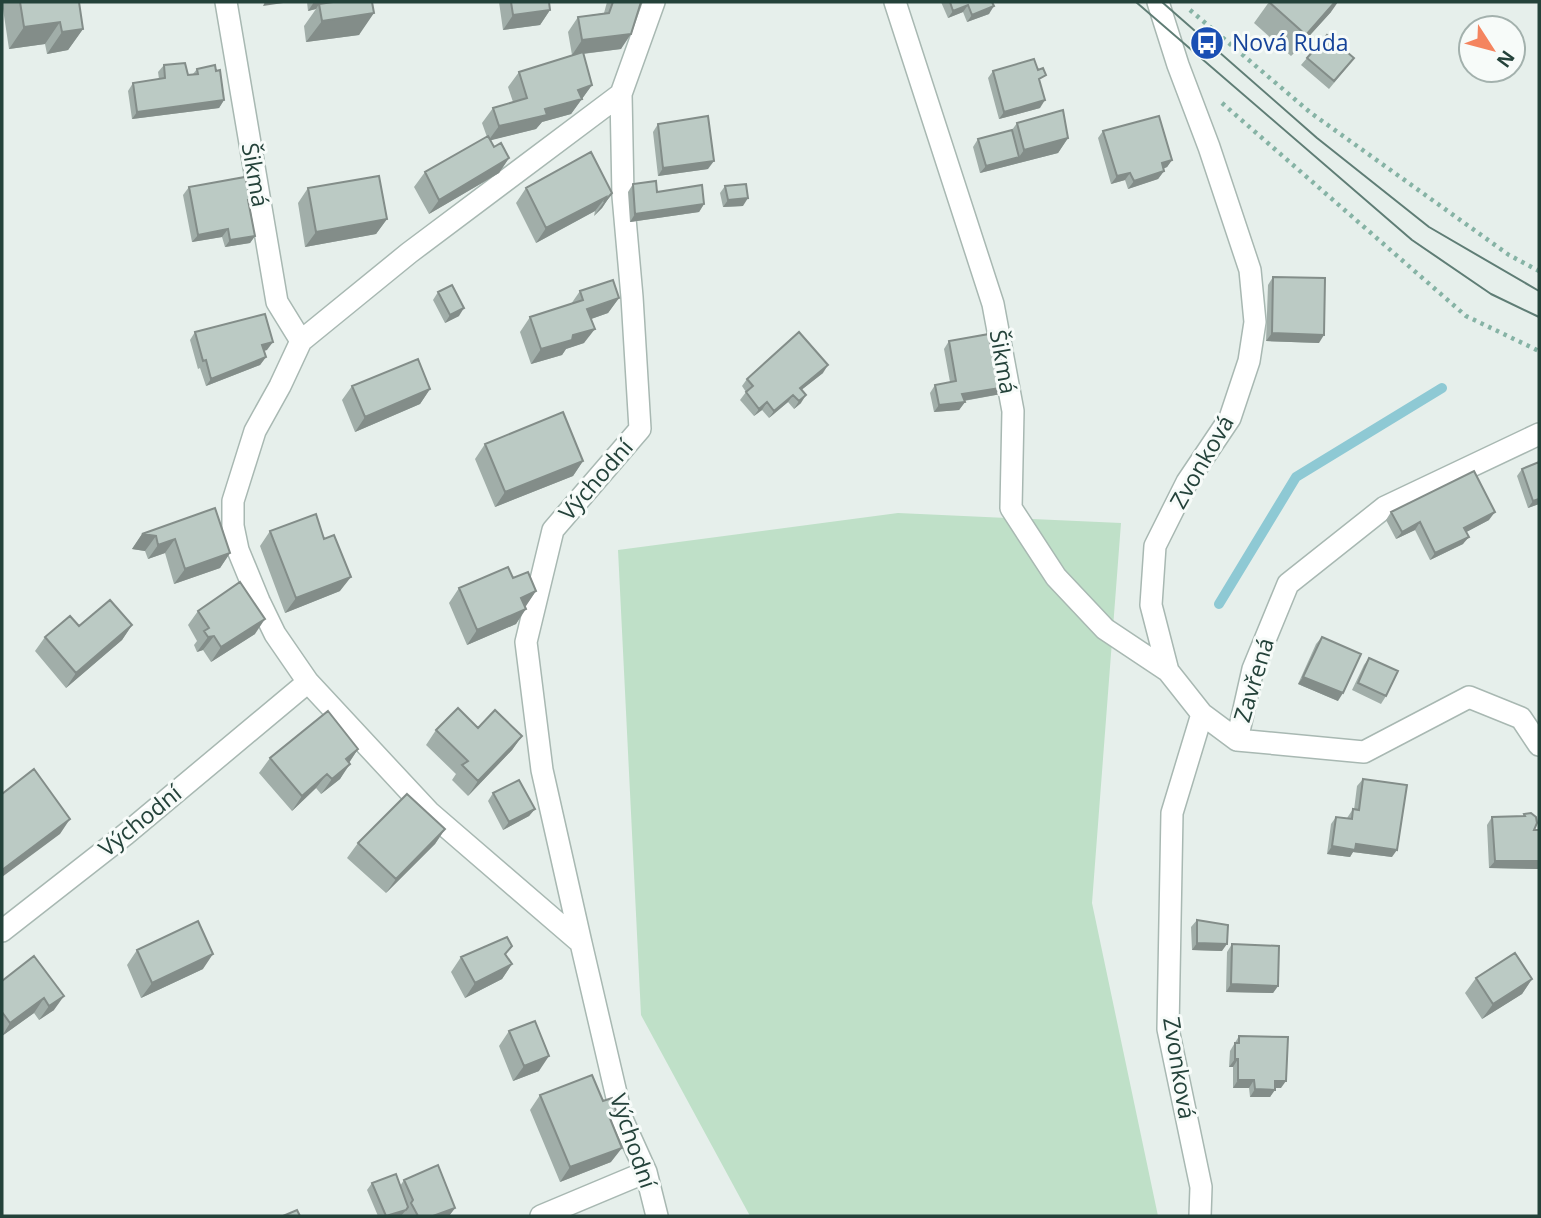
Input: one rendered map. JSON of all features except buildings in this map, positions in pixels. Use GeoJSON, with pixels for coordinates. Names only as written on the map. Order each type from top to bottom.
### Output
{"type":"FeatureCollection","features":[{"type":"Feature","properties":{"kind":"street","name":"Šikmá"},"geometry":{"type":"LineString","coordinates":[[226,2],[277,302],[301,341]]}},
{"type":"Feature","properties":{"kind":"street","name":"Východní"},"geometry":{"type":"LineString","coordinates":[[654,2],[621,94],[623,196],[640,429],[553,530],[526,642],[542,771],[581,943],[622,1119],[646,1172],[657,1216]]}},
{"type":"Feature","properties":{"kind":"street","name":"Šikmá"},"geometry":{"type":"LineString","coordinates":[[895,2],[993,303],[1013,411],[1011,508],[1056,577],[1105,629],[1168,671]]}},
{"type":"Feature","properties":{"kind":"street","name":"Zvonková"},"geometry":{"type":"LineString","coordinates":[[1158,2],[1250,270],[1255,322],[1249,361],[1230,418],[1187,482],[1155,546],[1151,604],[1168,671],[1202,714],[1237,740]]}},
{"type":"Feature","properties":{"kind":"street"},"geometry":{"type":"LineString","coordinates":[[581,943],[429,812],[308,682],[275,634],[259,601],[238,550],[233,526],[233,501],[255,430],[301,341],[409,253],[621,94]]}},
{"type":"Feature","properties":{"kind":"street","name":"Zavřená"},"geometry":{"type":"LineString","coordinates":[[1539,434],[1385,507],[1288,584],[1253,669],[1237,740],[1364,752],[1469,698],[1521,718],[1539,745]]}},
{"type":"Feature","properties":{"kind":"street","name":"Východní"},"geometry":{"type":"LineString","coordinates":[[2,932],[126,834],[308,682]]}},
{"type":"Feature","properties":{"kind":"street","name":"Zvonková"},"geometry":{"type":"LineString","coordinates":[[1200,1216],[1201,1188],[1168,1029],[1171,813],[1202,714]]}},
{"type":"Feature","properties":{"kind":"street"},"geometry":{"type":"LineString","coordinates":[[541,1216],[646,1172]]}},
{"type":"Feature","properties":{"kind":"path"},"geometry":{"type":"LineString","coordinates":[[1180,2],[1311,113],[1509,255],[1539,271]]}},
{"type":"Feature","properties":{"kind":"path"},"geometry":{"type":"LineString","coordinates":[[1220,101],[1466,316],[1539,351]]}},
{"type":"Feature","properties":{"kind":"green space"},"geometry":{"type":"Polygon","coordinates":[[[898,513],[1121,523],[1092,903],[1158,1216],[750,1216],[641,1015],[618,550],[898,513]]]}},
{"type":"Feature","properties":{"kind":"waterway"},"geometry":{"type":"LineString","coordinates":[[1219,604],[1296,477],[1442,388]]}},
{"type":"Feature","properties":{"kind":"tram line"},"geometry":{"type":"LineString","coordinates":[[1136,2],[1412,240],[1491,294],[1539,317]]}},
{"type":"Feature","properties":{"kind":"tram line"},"geometry":{"type":"LineString","coordinates":[[1162,2],[1317,138],[1429,227],[1539,291]]}},
{"type":"Feature","properties":{"kind":"place","name":"Nová Ruda"},"geometry":{"type":"Point","coordinates":[1207,43]}}]}
